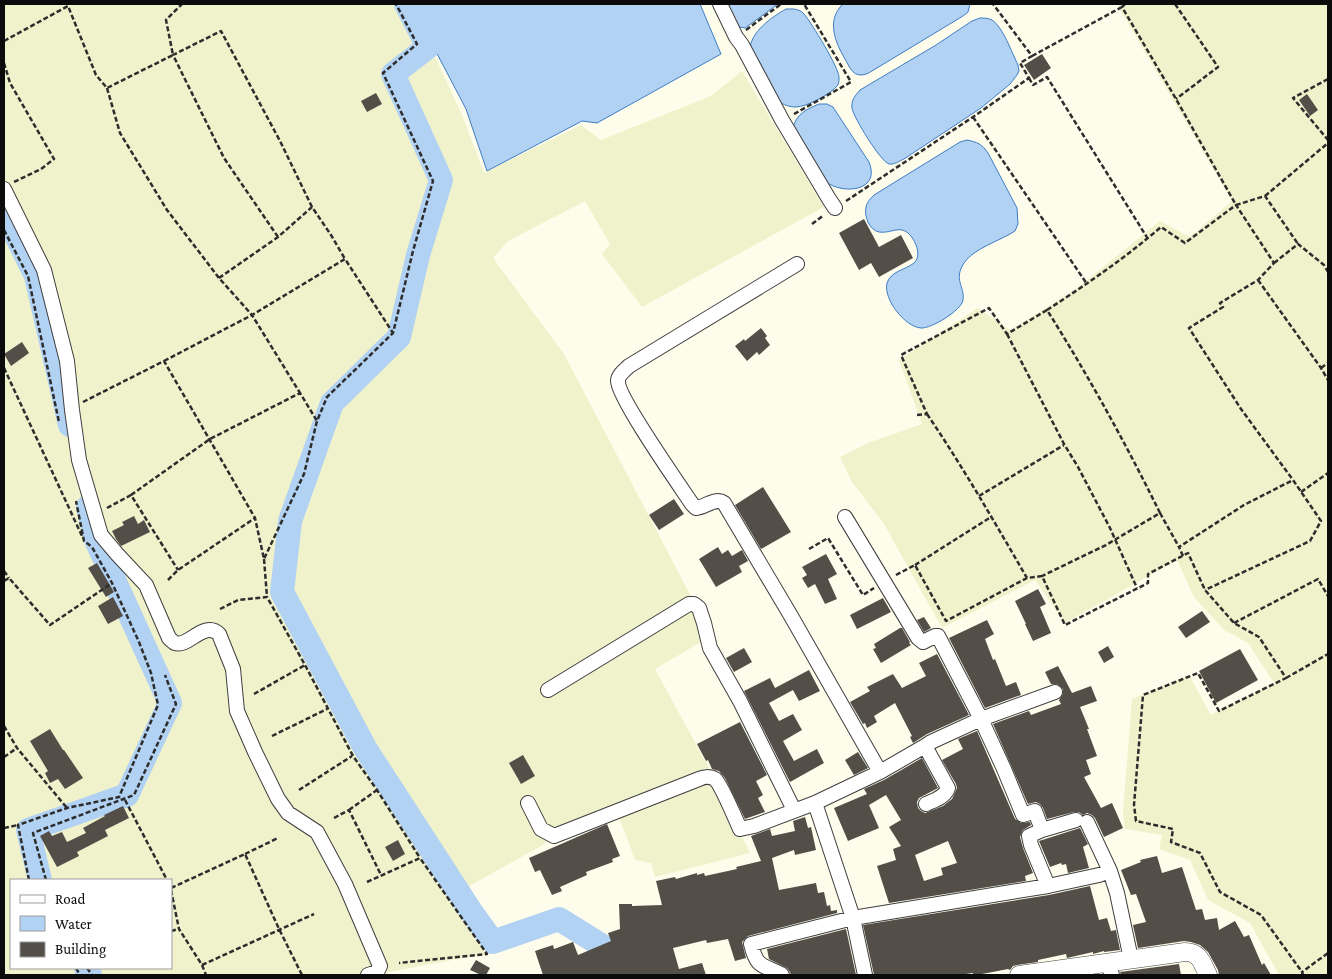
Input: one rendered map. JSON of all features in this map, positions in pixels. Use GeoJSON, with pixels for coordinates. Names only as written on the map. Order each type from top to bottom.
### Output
{"type":"FeatureCollection","features":[{"type":"Feature","properties":{"kind":"street"},"geometry":{"type":"LineString","coordinates":[[720,4],[782,120],[835,208]]}},
{"type":"Feature","properties":{"kind":"street"},"geometry":{"type":"LineString","coordinates":[[8,186],[44,270],[67,361],[79,460],[102,535],[116,554],[146,585],[169,638],[174,643],[180,644],[208,629],[219,634],[233,669],[237,711],[278,799],[288,813],[317,832],[345,884],[380,966],[377,972],[368,975]]}},
{"type":"Feature","properties":{"kind":"street"},"geometry":{"type":"LineString","coordinates":[[797,264],[629,366],[621,374],[618,381],[621,394],[692,504],[696,508],[700,508],[714,501],[724,503],[880,772]]}},
{"type":"Feature","properties":{"kind":"street"},"geometry":{"type":"LineString","coordinates":[[845,517],[920,641],[923,642],[935,636],[938,636],[940,639],[981,719],[1023,815],[1035,811],[1042,830]]}},
{"type":"Feature","properties":{"kind":"street"},"geometry":{"type":"LineString","coordinates":[[548,690],[689,604],[694,604],[699,608],[710,648],[740,701],[794,810]]}},
{"type":"Feature","properties":{"kind":"street"},"geometry":{"type":"LineString","coordinates":[[528,803],[541,829],[554,836],[704,777],[715,779],[740,829],[754,826],[815,803],[880,772],[931,742],[981,719],[1055,692]]}},
{"type":"Feature","properties":{"kind":"street"},"geometry":{"type":"LineString","coordinates":[[925,746],[948,788],[942,796],[926,804]]}},
{"type":"Feature","properties":{"kind":"street"},"geometry":{"type":"LineString","coordinates":[[815,803],[853,918],[865,975]]}},
{"type":"Feature","properties":{"kind":"street"},"geometry":{"type":"LineString","coordinates":[[1048,886],[1029,836],[1042,830],[1082,821],[1110,871],[1131,959]]}},
{"type":"Feature","properties":{"kind":"street"},"geometry":{"type":"LineString","coordinates":[[782,975],[758,963],[754,959],[750,944],[853,918],[1048,886],[1110,871]]}},
{"type":"Feature","properties":{"kind":"street"},"geometry":{"type":"LineString","coordinates":[[1019,975],[1109,969],[1131,959],[1193,952],[1198,956],[1208,975]]}},
{"type":"Feature","properties":{"kind":"path"},"geometry":{"type":"LineString","coordinates":[[182,4],[166,20],[173,55],[224,158],[278,237]]}},
{"type":"Feature","properties":{"kind":"path"},"geometry":{"type":"LineString","coordinates":[[264,559],[304,474],[317,421],[327,397],[392,332],[433,181],[383,73],[417,44],[396,4]]}},
{"type":"Feature","properties":{"kind":"path"},"geometry":{"type":"LineString","coordinates":[[736,37],[782,4]]}},
{"type":"Feature","properties":{"kind":"path"},"geometry":{"type":"LineString","coordinates":[[782,120],[851,82],[804,4]]}},
{"type":"Feature","properties":{"kind":"path"},"geometry":{"type":"LineString","coordinates":[[993,4],[1032,56]]}},
{"type":"Feature","properties":{"kind":"path"},"geometry":{"type":"LineString","coordinates":[[1126,4],[1020,63],[1033,85],[1047,77],[1148,239]]}},
{"type":"Feature","properties":{"kind":"path"},"geometry":{"type":"LineString","coordinates":[[1175,4],[1218,67],[1176,98]]}},
{"type":"Feature","properties":{"kind":"path"},"geometry":{"type":"LineString","coordinates":[[4,41],[68,6],[96,74],[107,88],[120,133],[167,210],[219,278],[252,315],[317,421]]}},
{"type":"Feature","properties":{"kind":"path"},"geometry":{"type":"LineString","coordinates":[[1122,7],[1236,205],[1274,263]]}},
{"type":"Feature","properties":{"kind":"path"},"geometry":{"type":"LineString","coordinates":[[107,88],[221,31],[280,140],[312,207],[392,332]]}},
{"type":"Feature","properties":{"kind":"path"},"geometry":{"type":"LineString","coordinates":[[4,63],[10,83],[54,159],[42,169],[8,186]]}},
{"type":"Feature","properties":{"kind":"path"},"geometry":{"type":"LineString","coordinates":[[812,224],[1029,78]]}},
{"type":"Feature","properties":{"kind":"path"},"geometry":{"type":"LineString","coordinates":[[1007,334],[1087,284],[1134,251],[1161,227],[1185,243],[1236,205],[1265,196],[1328,142],[1293,98],[1328,79]]}},
{"type":"Feature","properties":{"kind":"path"},"geometry":{"type":"LineString","coordinates":[[973,117],[1087,284]]}},
{"type":"Feature","properties":{"kind":"path"},"geometry":{"type":"LineString","coordinates":[[1265,196],[1298,244],[1324,265],[1328,272]]}},
{"type":"Feature","properties":{"kind":"path"},"geometry":{"type":"LineString","coordinates":[[219,278],[278,237],[312,207]]}},
{"type":"Feature","properties":{"kind":"path"},"geometry":{"type":"LineString","coordinates":[[4,230],[28,276],[60,427]]}},
{"type":"Feature","properties":{"kind":"path"},"geometry":{"type":"LineString","coordinates":[[1205,590],[1310,541],[1322,521],[1241,408],[1189,328],[1223,307],[1220,303],[1258,280],[1274,263],[1298,244]]}},
{"type":"Feature","properties":{"kind":"path"},"geometry":{"type":"LineString","coordinates":[[77,405],[252,315],[345,259]]}},
{"type":"Feature","properties":{"kind":"path"},"geometry":{"type":"LineString","coordinates":[[1258,280],[1328,380]]}},
{"type":"Feature","properties":{"kind":"path"},"geometry":{"type":"LineString","coordinates":[[1027,578],[980,496],[927,414],[901,355],[989,308],[1007,334],[1064,444],[1078,467],[1110,528],[1137,588]]}},
{"type":"Feature","properties":{"kind":"path"},"geometry":{"type":"LineString","coordinates":[[1047,310],[1082,366],[1183,556]]}},
{"type":"Feature","properties":{"kind":"path"},"geometry":{"type":"LineString","coordinates":[[164,361],[255,518],[264,559],[267,597],[327,709],[353,756],[420,858],[487,954],[399,963]]}},
{"type":"Feature","properties":{"kind":"path"},"geometry":{"type":"LineString","coordinates":[[1321,368],[1328,363]]}},
{"type":"Feature","properties":{"kind":"path"},"geometry":{"type":"LineString","coordinates":[[4,368],[84,541],[92,547],[112,583],[139,642],[151,673],[158,705],[119,797],[67,808],[4,828]]}},
{"type":"Feature","properties":{"kind":"path"},"geometry":{"type":"LineString","coordinates":[[102,511],[131,495],[210,439],[300,393]]}},
{"type":"Feature","properties":{"kind":"path"},"geometry":{"type":"LineString","coordinates":[[917,415],[927,414]]}},
{"type":"Feature","properties":{"kind":"path"},"geometry":{"type":"LineString","coordinates":[[980,496],[1064,444]]}},
{"type":"Feature","properties":{"kind":"path"},"geometry":{"type":"LineString","coordinates":[[1302,492],[1328,473]]}},
{"type":"Feature","properties":{"kind":"path"},"geometry":{"type":"LineString","coordinates":[[1179,547],[1244,505],[1293,480]]}},
{"type":"Feature","properties":{"kind":"path"},"geometry":{"type":"LineString","coordinates":[[74,493],[84,541]]}},
{"type":"Feature","properties":{"kind":"path"},"geometry":{"type":"LineString","coordinates":[[131,495],[178,570]]}},
{"type":"Feature","properties":{"kind":"path"},"geometry":{"type":"LineString","coordinates":[[915,564],[946,621],[1027,578],[1042,576],[1115,540],[1160,513]]}},
{"type":"Feature","properties":{"kind":"path"},"geometry":{"type":"LineString","coordinates":[[809,549],[828,538],[863,595],[991,517]]}},
{"type":"Feature","properties":{"kind":"path"},"geometry":{"type":"LineString","coordinates":[[168,580],[178,570],[255,518]]}},
{"type":"Feature","properties":{"kind":"path"},"geometry":{"type":"LineString","coordinates":[[1042,576],[1066,625],[1148,583],[1148,574],[1188,553],[1205,590],[1234,624],[1259,637],[1286,678]]}},
{"type":"Feature","properties":{"kind":"path"},"geometry":{"type":"LineString","coordinates":[[4,571],[50,625],[112,583]]}},
{"type":"Feature","properties":{"kind":"path"},"geometry":{"type":"LineString","coordinates":[[4,581],[9,578]]}},
{"type":"Feature","properties":{"kind":"path"},"geometry":{"type":"LineString","coordinates":[[1234,624],[1318,579],[1328,596]]}},
{"type":"Feature","properties":{"kind":"path"},"geometry":{"type":"LineString","coordinates":[[220,609],[238,600],[267,597]]}},
{"type":"Feature","properties":{"kind":"path"},"geometry":{"type":"LineString","coordinates":[[1328,654],[1286,678],[1219,711],[1198,673],[1143,695],[1134,805],[1136,821],[1173,828],[1171,842],[1200,852],[1220,892],[1261,915],[1302,974],[1328,953]]}},
{"type":"Feature","properties":{"kind":"path"},"geometry":{"type":"LineString","coordinates":[[254,694],[305,665]]}},
{"type":"Feature","properties":{"kind":"path"},"geometry":{"type":"LineString","coordinates":[[46,879],[33,834],[134,795],[176,704],[165,675]]}},
{"type":"Feature","properties":{"kind":"path"},"geometry":{"type":"LineString","coordinates":[[272,736],[327,709]]}},
{"type":"Feature","properties":{"kind":"path"},"geometry":{"type":"LineString","coordinates":[[4,726],[17,748],[67,808]]}},
{"type":"Feature","properties":{"kind":"path"},"geometry":{"type":"LineString","coordinates":[[4,757],[17,748]]}},
{"type":"Feature","properties":{"kind":"path"},"geometry":{"type":"LineString","coordinates":[[298,790],[353,756]]}},
{"type":"Feature","properties":{"kind":"path"},"geometry":{"type":"LineString","coordinates":[[334,818],[377,790]]}},
{"type":"Feature","properties":{"kind":"path"},"geometry":{"type":"LineString","coordinates":[[125,800],[166,879]]}},
{"type":"Feature","properties":{"kind":"path"},"geometry":{"type":"LineString","coordinates":[[349,810],[381,875]]}},
{"type":"Feature","properties":{"kind":"path"},"geometry":{"type":"LineString","coordinates":[[18,825],[29,879]]}},
{"type":"Feature","properties":{"kind":"path"},"geometry":{"type":"LineString","coordinates":[[172,889],[278,838]]}},
{"type":"Feature","properties":{"kind":"path"},"geometry":{"type":"LineString","coordinates":[[245,854],[302,975]]}},
{"type":"Feature","properties":{"kind":"path"},"geometry":{"type":"LineString","coordinates":[[366,882],[420,858]]}},
{"type":"Feature","properties":{"kind":"path"},"geometry":{"type":"LineString","coordinates":[[172,894],[179,929],[206,975]]}},
{"type":"Feature","properties":{"kind":"path"},"geometry":{"type":"LineString","coordinates":[[202,966],[314,914]]}},
{"type":"Feature","properties":{"kind":"path"},"geometry":{"type":"LineString","coordinates":[[172,931],[179,929]]}},
{"type":"Feature","properties":{"kind":"green space"},"geometry":{"type":"Polygon","coordinates":[[[4,4],[403,4],[425,43],[387,72],[437,180],[396,335],[330,401],[288,522],[279,592],[363,750],[494,952],[374,975],[93,975],[90,969],[172,969],[172,879],[41,879],[30,831],[32,879],[10,879],[10,969],[79,969],[82,975],[4,975],[4,226],[30,277],[107,552],[160,704],[121,797],[29,828],[29,830],[129,796],[173,702],[102,531],[43,269],[4,192],[4,4]]]}},
{"type":"Feature","properties":{"kind":"green space"},"geometry":{"type":"Polygon","coordinates":[[[1121,4],[1328,4],[1328,975],[1279,975],[1250,923],[1208,900],[1190,860],[1159,849],[1162,835],[1125,829],[1123,811],[1132,699],[1189,675],[1211,715],[1274,683],[1248,643],[1224,630],[1194,597],[1177,560],[1065,623],[1035,580],[942,628],[884,524],[852,482],[840,457],[868,443],[922,424],[899,360],[978,308],[1010,330],[1075,290],[1160,221],[1190,237],[1232,201],[1118,6],[1121,4]]]}},
{"type":"Feature","properties":{"kind":"green space"},"geometry":{"type":"Polygon","coordinates":[[[432,50],[462,115],[484,173],[581,125],[601,140],[711,96],[742,71],[824,207],[642,307],[602,254],[610,244],[585,201],[508,241],[493,258],[564,354],[697,608],[701,642],[655,669],[709,768],[553,833],[543,845],[460,891],[358,725],[287,591],[297,523],[339,407],[405,342],[445,180],[397,75],[432,50]]]}},
{"type":"Feature","properties":{"kind":"green space"},"geometry":{"type":"Polygon","coordinates":[[[703,780],[718,787],[750,853],[655,877],[651,863],[635,860],[619,817],[703,780]]]}},
{"type":"Feature","properties":{"kind":"water"},"geometry":{"type":"Polygon","coordinates":[[[411,4],[700,4],[721,54],[597,123],[582,121],[487,171],[466,109],[411,4]]]}},
{"type":"Feature","properties":{"kind":"water"},"geometry":{"type":"Polygon","coordinates":[[[723,4],[778,4],[745,28],[735,26],[723,4]]]}},
{"type":"Feature","properties":{"kind":"water"},"geometry":{"type":"Polygon","coordinates":[[[843,4],[970,4],[968,12],[963,16],[871,72],[858,75],[851,70],[835,38],[835,17],[843,4]]]}},
{"type":"Feature","properties":{"kind":"water"},"geometry":{"type":"Polygon","coordinates":[[[786,9],[798,10],[804,14],[830,56],[839,78],[838,85],[829,93],[812,102],[796,107],[791,107],[778,101],[750,50],[751,43],[758,31],[774,16],[786,9]]]}},
{"type":"Feature","properties":{"kind":"water"},"geometry":{"type":"Polygon","coordinates":[[[980,18],[992,20],[1000,28],[1018,65],[1019,71],[1017,75],[1010,84],[981,108],[904,159],[889,164],[874,148],[857,120],[852,108],[855,96],[860,90],[936,45],[972,21],[980,18]]]}},
{"type":"Feature","properties":{"kind":"water"},"geometry":{"type":"Polygon","coordinates":[[[819,104],[827,104],[833,107],[869,162],[870,179],[859,188],[842,188],[826,182],[793,128],[799,116],[806,110],[819,104]]]}},
{"type":"Feature","properties":{"kind":"water"},"geometry":{"type":"Polygon","coordinates":[[[967,140],[984,147],[988,153],[1017,208],[1018,224],[1015,231],[968,258],[959,274],[963,295],[961,304],[952,314],[932,325],[921,328],[908,323],[902,318],[888,297],[887,289],[887,283],[892,276],[916,260],[918,251],[916,244],[905,231],[879,232],[872,229],[867,218],[866,205],[874,195],[960,142],[967,140]]]}},
{"type":"Feature","properties":{"kind":"building"},"geometry":{"type":"Polygon","coordinates":[[[1042,54],[1051,68],[1034,80],[1024,65],[1042,54]]]}},
{"type":"Feature","properties":{"kind":"building"},"geometry":{"type":"Polygon","coordinates":[[[376,93],[382,104],[367,112],[361,101],[376,93]]]}},
{"type":"Feature","properties":{"kind":"building"},"geometry":{"type":"Polygon","coordinates":[[[1307,94],[1318,110],[1310,116],[1299,100],[1307,94]]]}},
{"type":"Feature","properties":{"kind":"building"},"geometry":{"type":"Polygon","coordinates":[[[864,219],[879,247],[901,235],[913,258],[879,277],[871,263],[859,270],[839,233],[864,219]]]}},
{"type":"Feature","properties":{"kind":"building"},"geometry":{"type":"Polygon","coordinates":[[[761,328],[767,336],[765,338],[770,345],[759,355],[757,352],[747,361],[735,346],[744,339],[745,341],[761,328]]]}},
{"type":"Feature","properties":{"kind":"building"},"geometry":{"type":"Polygon","coordinates":[[[22,342],[29,353],[11,366],[4,354],[22,342]]]}},
{"type":"Feature","properties":{"kind":"building"},"geometry":{"type":"Polygon","coordinates":[[[763,487],[791,532],[761,549],[735,505],[763,487]]]}},
{"type":"Feature","properties":{"kind":"building"},"geometry":{"type":"Polygon","coordinates":[[[674,499],[684,514],[659,530],[649,515],[674,499]]]}},
{"type":"Feature","properties":{"kind":"building"},"geometry":{"type":"Polygon","coordinates":[[[134,516],[138,524],[144,520],[150,532],[121,546],[112,531],[124,525],[122,522],[134,516]]]}},
{"type":"Feature","properties":{"kind":"building"},"geometry":{"type":"Polygon","coordinates":[[[718,547],[722,554],[728,550],[732,556],[742,550],[748,561],[739,566],[742,572],[716,587],[699,559],[718,547]]]}},
{"type":"Feature","properties":{"kind":"building"},"geometry":{"type":"Polygon","coordinates":[[[826,554],[837,574],[828,579],[837,599],[825,604],[815,584],[808,588],[802,578],[807,575],[802,567],[826,554]]]}},
{"type":"Feature","properties":{"kind":"building"},"geometry":{"type":"Polygon","coordinates":[[[97,563],[114,592],[106,597],[88,568],[97,563]]]}},
{"type":"Feature","properties":{"kind":"building"},"geometry":{"type":"Polygon","coordinates":[[[1038,589],[1046,604],[1040,607],[1051,633],[1033,641],[1015,601],[1038,589]]]}},
{"type":"Feature","properties":{"kind":"building"},"geometry":{"type":"Polygon","coordinates":[[[113,597],[123,616],[108,624],[98,606],[113,597]]]}},
{"type":"Feature","properties":{"kind":"building"},"geometry":{"type":"Polygon","coordinates":[[[883,598],[891,612],[857,629],[850,615],[883,598]]]}},
{"type":"Feature","properties":{"kind":"building"},"geometry":{"type":"Polygon","coordinates":[[[1202,611],[1210,622],[1186,638],[1178,627],[1202,611]]]}},
{"type":"Feature","properties":{"kind":"building"},"geometry":{"type":"Polygon","coordinates":[[[924,617],[931,628],[924,632],[917,620],[924,617]]]}},
{"type":"Feature","properties":{"kind":"building"},"geometry":{"type":"Polygon","coordinates":[[[987,620],[994,634],[985,639],[993,660],[995,659],[1006,686],[1016,682],[1021,695],[985,708],[949,638],[987,620]]]}},
{"type":"Feature","properties":{"kind":"building"},"geometry":{"type":"Polygon","coordinates":[[[902,628],[911,645],[881,663],[873,649],[876,648],[874,644],[902,628]]]}},
{"type":"Feature","properties":{"kind":"building"},"geometry":{"type":"Polygon","coordinates":[[[1108,646],[1114,657],[1104,663],[1098,652],[1108,646]]]}},
{"type":"Feature","properties":{"kind":"building"},"geometry":{"type":"Polygon","coordinates":[[[744,648],[752,662],[734,672],[726,658],[744,648]]]}},
{"type":"Feature","properties":{"kind":"building"},"geometry":{"type":"Polygon","coordinates":[[[1240,649],[1258,680],[1216,703],[1199,671],[1240,649]]]}},
{"type":"Feature","properties":{"kind":"building"},"geometry":{"type":"Polygon","coordinates":[[[937,654],[969,715],[927,734],[913,743],[910,737],[912,736],[895,703],[874,716],[877,722],[867,728],[865,723],[863,724],[850,702],[870,691],[867,687],[893,674],[902,688],[926,676],[919,663],[937,654]]]}},
{"type":"Feature","properties":{"kind":"building"},"geometry":{"type":"Polygon","coordinates":[[[1058,666],[1072,693],[1091,686],[1097,701],[1080,707],[1097,756],[1086,760],[1091,774],[1084,777],[1101,808],[1112,803],[1123,828],[1104,837],[1092,815],[1074,812],[1047,819],[1040,804],[1036,802],[1028,804],[993,724],[1029,711],[1031,715],[1061,704],[1059,700],[1063,694],[1063,689],[1057,684],[1051,684],[1045,672],[1058,666]]]}},
{"type":"Feature","properties":{"kind":"building"},"geometry":{"type":"Polygon","coordinates":[[[809,670],[820,691],[799,701],[793,690],[769,703],[779,721],[793,714],[802,730],[783,741],[794,761],[817,749],[824,763],[790,782],[744,691],[770,678],[775,688],[809,670]]]}},
{"type":"Feature","properties":{"kind":"building"},"geometry":{"type":"Polygon","coordinates":[[[740,722],[767,775],[756,781],[763,795],[758,798],[765,812],[745,819],[725,778],[719,771],[712,769],[697,744],[740,722]]]}},
{"type":"Feature","properties":{"kind":"building"},"geometry":{"type":"Polygon","coordinates":[[[50,729],[83,778],[65,789],[58,779],[50,783],[45,773],[48,771],[30,741],[50,729]]]}},
{"type":"Feature","properties":{"kind":"building"},"geometry":{"type":"Polygon","coordinates":[[[977,731],[1015,819],[1021,823],[1030,822],[1031,825],[1023,830],[1020,837],[1033,873],[1025,876],[1026,881],[889,903],[877,866],[896,860],[893,849],[901,846],[889,827],[901,820],[886,795],[869,805],[879,828],[848,841],[834,808],[867,794],[864,789],[922,758],[938,788],[919,798],[917,802],[918,808],[925,813],[943,806],[952,799],[957,788],[942,760],[963,749],[958,739],[977,731]],[[948,841],[915,855],[924,881],[943,875],[941,868],[957,863],[948,841]]]}},
{"type":"Feature","properties":{"kind":"building"},"geometry":{"type":"Polygon","coordinates":[[[858,752],[868,768],[854,775],[845,760],[858,752]]]}},
{"type":"Feature","properties":{"kind":"building"},"geometry":{"type":"Polygon","coordinates":[[[523,755],[535,776],[521,784],[509,763],[523,755]]]}},
{"type":"Feature","properties":{"kind":"building"},"geometry":{"type":"Polygon","coordinates":[[[123,806],[129,818],[105,830],[108,836],[77,852],[79,856],[57,867],[40,836],[49,831],[52,836],[62,832],[67,842],[86,833],[83,828],[123,806]]]}},
{"type":"Feature","properties":{"kind":"building"},"geometry":{"type":"Polygon","coordinates":[[[805,817],[808,828],[811,827],[816,850],[795,855],[794,850],[772,858],[779,890],[816,883],[818,893],[824,892],[827,906],[830,905],[831,911],[837,910],[837,913],[748,936],[742,942],[746,958],[735,961],[728,939],[707,943],[706,940],[673,948],[679,969],[702,963],[706,975],[543,975],[535,951],[553,945],[554,949],[573,942],[578,955],[611,941],[608,933],[620,929],[619,904],[632,904],[632,906],[662,905],[656,881],[675,877],[676,879],[697,873],[697,875],[704,873],[705,876],[737,869],[736,867],[761,861],[751,836],[770,829],[772,836],[795,831],[793,821],[805,817]]]}},
{"type":"Feature","properties":{"kind":"building"},"geometry":{"type":"Polygon","coordinates":[[[607,824],[620,856],[612,859],[613,862],[586,872],[587,875],[560,887],[562,891],[552,895],[540,870],[535,872],[529,858],[607,824]]]}},
{"type":"Feature","properties":{"kind":"building"},"geometry":{"type":"Polygon","coordinates":[[[1080,828],[1088,844],[1083,847],[1089,868],[1068,873],[1066,864],[1062,865],[1061,863],[1050,867],[1039,841],[1080,828]]]}},
{"type":"Feature","properties":{"kind":"building"},"geometry":{"type":"Polygon","coordinates":[[[398,840],[405,854],[393,861],[385,847],[398,840]]]}},
{"type":"Feature","properties":{"kind":"building"},"geometry":{"type":"Polygon","coordinates":[[[1157,856],[1162,873],[1182,867],[1196,910],[1202,909],[1205,920],[1217,918],[1219,930],[1235,921],[1244,937],[1249,935],[1262,965],[1264,963],[1271,975],[1219,975],[1208,952],[1200,945],[1191,942],[1184,941],[1138,948],[1133,925],[1146,922],[1136,894],[1131,895],[1121,870],[1141,862],[1140,860],[1157,856]]]}},
{"type":"Feature","properties":{"kind":"building"},"geometry":{"type":"Polygon","coordinates":[[[1090,886],[1099,920],[1107,918],[1111,931],[1116,930],[1120,950],[1093,954],[1093,952],[1067,958],[1066,954],[1038,960],[1038,962],[1013,966],[1010,970],[977,975],[973,975],[973,973],[959,975],[874,975],[863,925],[1049,895],[1090,886]]]}},
{"type":"Feature","properties":{"kind":"building"},"geometry":{"type":"Polygon","coordinates":[[[846,929],[856,975],[791,975],[787,968],[769,959],[767,949],[846,929]]]}},
{"type":"Feature","properties":{"kind":"building"},"geometry":{"type":"Polygon","coordinates":[[[476,960],[490,968],[486,975],[470,970],[476,960]]]}},
{"type":"Feature","properties":{"kind":"building"},"geometry":{"type":"Polygon","coordinates":[[[1179,964],[1181,975],[1121,975],[1120,972],[1179,964]]]}},
{"type":"Feature","properties":{"kind":"waterway"},"geometry":{"type":"LineString","coordinates":[[406,4],[428,47],[393,74],[441,180],[418,255],[399,337],[332,403],[290,521],[282,592],[365,748],[470,910],[493,942],[559,919],[609,950],[621,975]]}},
{"type":"Feature","properties":{"kind":"waterway"},"geometry":{"type":"LineString","coordinates":[[4,211],[36,276],[70,425]]}},
{"type":"Feature","properties":{"kind":"waterway"},"geometry":{"type":"LineString","coordinates":[[40,879],[28,830],[127,795],[170,703],[96,540],[88,507]]}},
{"type":"Feature","properties":{"kind":"waterway"},"geometry":{"type":"LineString","coordinates":[[87,969],[90,975]]}}]}
